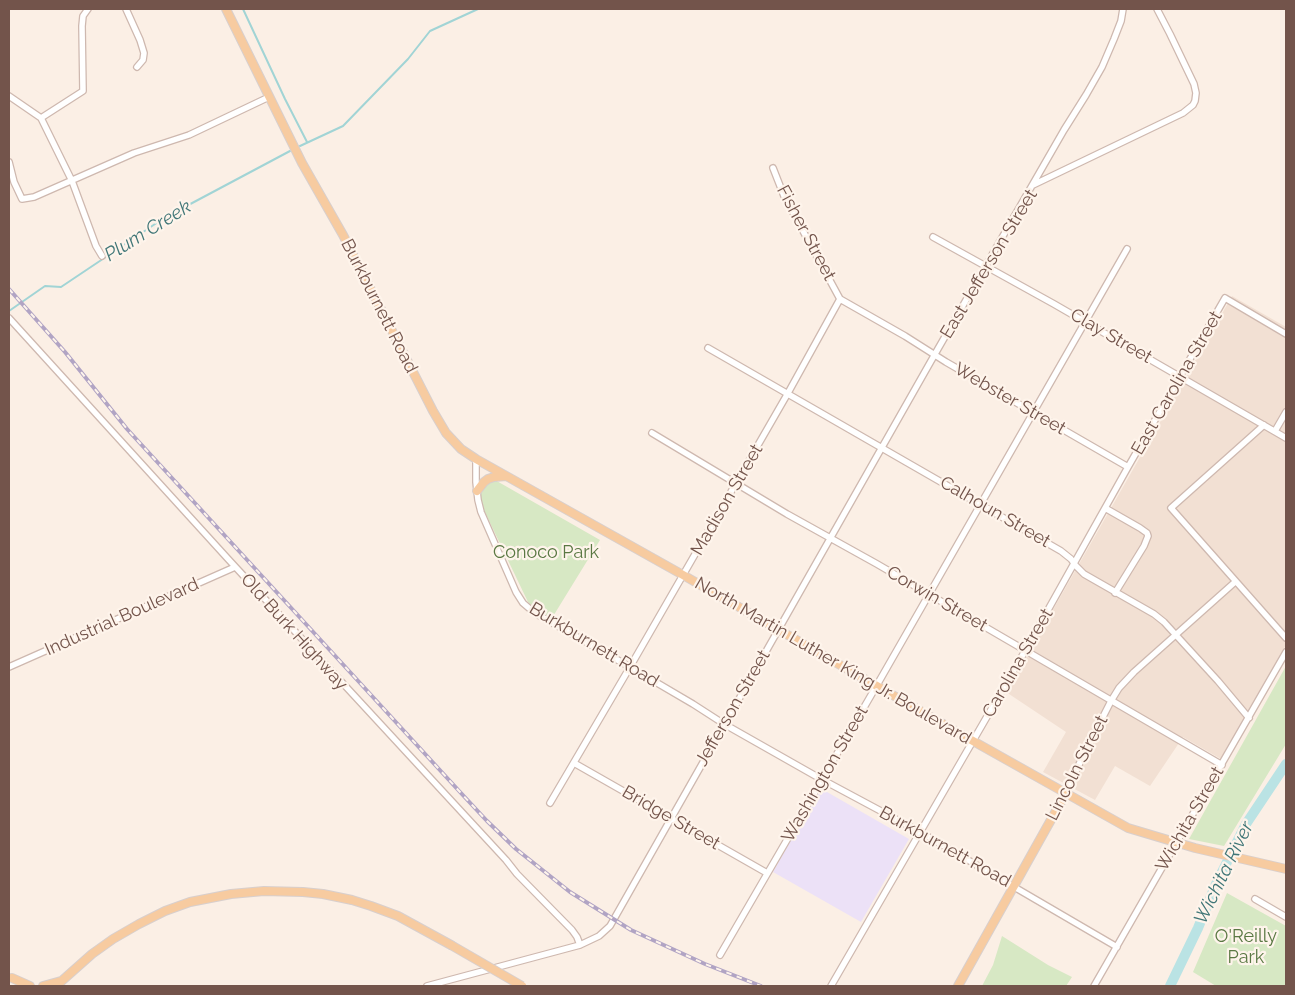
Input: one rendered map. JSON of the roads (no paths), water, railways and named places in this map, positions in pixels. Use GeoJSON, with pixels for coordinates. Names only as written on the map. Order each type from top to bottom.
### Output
{"type":"FeatureCollection","features":[{"type":"Feature","properties":{"kind":"main road","name":"Burkburnett Road"},"geometry":{"type":"LineString","coordinates":[[226,9],[302,163],[343,235],[437,419],[450,439],[476,459]]}},
{"type":"Feature","properties":{"kind":"main road","name":"North Martin Luther King Jr. Boulevard"},"geometry":{"type":"LineString","coordinates":[[476,459],[1128,828],[1195,848],[1286,869]]}},
{"type":"Feature","properties":{"kind":"main road"},"geometry":{"type":"LineString","coordinates":[[477,491],[488,479],[506,476]]}},
{"type":"Feature","properties":{"kind":"main road","name":"Lincoln Street"},"geometry":{"type":"LineString","coordinates":[[958,986],[1066,793]]}},
{"type":"Feature","properties":{"kind":"main road"},"geometry":{"type":"LineString","coordinates":[[56,986],[92,954],[113,939],[153,916],[203,898],[264,891],[323,894],[371,906],[398,916],[522,986]]}},
{"type":"Feature","properties":{"kind":"main road"},"geometry":{"type":"LineString","coordinates":[[11,976],[19,986]]}},
{"type":"Feature","properties":{"kind":"main road"},"geometry":{"type":"LineString","coordinates":[[11,976],[30,986]]}},
{"type":"Feature","properties":{"kind":"main road"},"geometry":{"type":"LineString","coordinates":[[43,986],[63,980]]}},
{"type":"Feature","properties":{"kind":"street"},"geometry":{"type":"LineString","coordinates":[[41,118],[83,91],[82,26],[83,16],[88,9]]}},
{"type":"Feature","properties":{"kind":"street"},"geometry":{"type":"LineString","coordinates":[[126,9],[144,53],[143,60],[137,67]]}},
{"type":"Feature","properties":{"kind":"street"},"geometry":{"type":"LineString","coordinates":[[1033,185],[1102,67],[1121,21],[1123,9]]}},
{"type":"Feature","properties":{"kind":"street","name":"East Jefferson Street"},"geometry":{"type":"LineString","coordinates":[[935,354],[1033,185],[1183,113],[1193,105],[1196,93],[1194,84],[1157,9]]}},
{"type":"Feature","properties":{"kind":"street"},"geometry":{"type":"LineString","coordinates":[[9,96],[41,118],[72,181],[96,246],[102,256]]}},
{"type":"Feature","properties":{"kind":"street"},"geometry":{"type":"LineString","coordinates":[[9,162],[14,182],[22,199],[34,197],[134,152],[190,136],[269,96]]}},
{"type":"Feature","properties":{"kind":"street","name":"Fisher Street"},"geometry":{"type":"LineString","coordinates":[[773,168],[784,196],[840,299]]}},
{"type":"Feature","properties":{"kind":"street","name":"Clay Street"},"geometry":{"type":"LineString","coordinates":[[934,237],[1286,438]]}},
{"type":"Feature","properties":{"kind":"street","name":"Washington Street"},"geometry":{"type":"LineString","coordinates":[[720,955],[1127,249]]}},
{"type":"Feature","properties":{"kind":"street","name":"East Carolina Street"},"geometry":{"type":"LineString","coordinates":[[1128,467],[1225,298],[1286,334]]}},
{"type":"Feature","properties":{"kind":"street","name":"Webster Street"},"geometry":{"type":"LineString","coordinates":[[840,299],[1128,467]]}},
{"type":"Feature","properties":{"kind":"street","name":"Madison Street"},"geometry":{"type":"LineString","coordinates":[[550,803],[736,484],[840,299]]}},
{"type":"Feature","properties":{"kind":"street","name":"Old Burk Highway"},"geometry":{"type":"LineString","coordinates":[[9,318],[423,772],[517,874],[572,930],[580,945]]}},
{"type":"Feature","properties":{"kind":"street","name":"Calhoun Street"},"geometry":{"type":"LineString","coordinates":[[708,348],[1062,551],[1084,574],[1154,614],[1164,622],[1249,718]]}},
{"type":"Feature","properties":{"kind":"street","name":"Jefferson Street"},"geometry":{"type":"LineString","coordinates":[[427,986],[580,945],[599,936],[610,926],[935,354]]}},
{"type":"Feature","properties":{"kind":"street"},"geometry":{"type":"LineString","coordinates":[[1275,431],[1286,412]]}},
{"type":"Feature","properties":{"kind":"street"},"geometry":{"type":"LineString","coordinates":[[1264,425],[1171,508],[1286,638]]}},
{"type":"Feature","properties":{"kind":"street","name":"Corwin Street"},"geometry":{"type":"LineString","coordinates":[[652,433],[736,484],[1222,765]]}},
{"type":"Feature","properties":{"kind":"street","name":"Burkburnett Road"},"geometry":{"type":"LineString","coordinates":[[476,459],[477,491],[481,512],[516,592],[523,602],[540,616],[694,704],[724,724],[920,832],[1117,947]]}},
{"type":"Feature","properties":{"kind":"street","name":"Carolina Street"},"geometry":{"type":"LineString","coordinates":[[831,986],[1025,651],[1128,467]]}},
{"type":"Feature","properties":{"kind":"street"},"geometry":{"type":"LineString","coordinates":[[1105,508],[1140,528],[1148,536],[1144,546],[1115,593]]}},
{"type":"Feature","properties":{"kind":"street","name":"Industrial Boulevard"},"geometry":{"type":"LineString","coordinates":[[9,667],[235,567]]}},
{"type":"Feature","properties":{"kind":"street","name":"Lincoln Street"},"geometry":{"type":"LineString","coordinates":[[1066,793],[1111,701],[1120,688],[1130,676],[1235,582]]}},
{"type":"Feature","properties":{"kind":"street","name":"Wichita Street"},"geometry":{"type":"LineString","coordinates":[[1094,986],[1286,652]]}},
{"type":"Feature","properties":{"kind":"street","name":"Bridge Street"},"geometry":{"type":"LineString","coordinates":[[574,763],[767,873]]}},
{"type":"Feature","properties":{"kind":"street"},"geometry":{"type":"LineString","coordinates":[[1255,900],[1286,917]]}},
{"type":"Feature","properties":{"kind":"street"},"geometry":{"type":"LineString","coordinates":[[1099,979],[1099,986]]}},
{"type":"Feature","properties":{"kind":"waterway"},"geometry":{"type":"LineString","coordinates":[[243,9],[307,142]]}},
{"type":"Feature","properties":{"kind":"waterway","name":"Plum Creek"},"geometry":{"type":"LineString","coordinates":[[300,146],[343,126],[408,59],[430,31],[478,9]]}},
{"type":"Feature","properties":{"kind":"waterway","name":"Plum Creek"},"geometry":{"type":"LineString","coordinates":[[9,311],[45,286],[61,287],[164,218],[290,151]]}},
{"type":"Feature","properties":{"kind":"waterway","name":"Wichita River"},"geometry":{"type":"LineString","coordinates":[[1170,986],[1198,928],[1216,884],[1246,824],[1286,764]]}},
{"type":"Feature","properties":{"kind":"railway"},"geometry":{"type":"LineString","coordinates":[[9,289],[65,352],[127,429],[460,792],[516,849],[570,892],[631,930],[705,964],[761,986]]}},
{"type":"Feature","properties":{"kind":"park label","name":"Conoco Park"},"geometry":{"type":"Point","coordinates":[546,553]}},
{"type":"Feature","properties":{"kind":"park label","name":"O'Reilly Park"},"geometry":{"type":"Point","coordinates":[1246,948]}}]}
